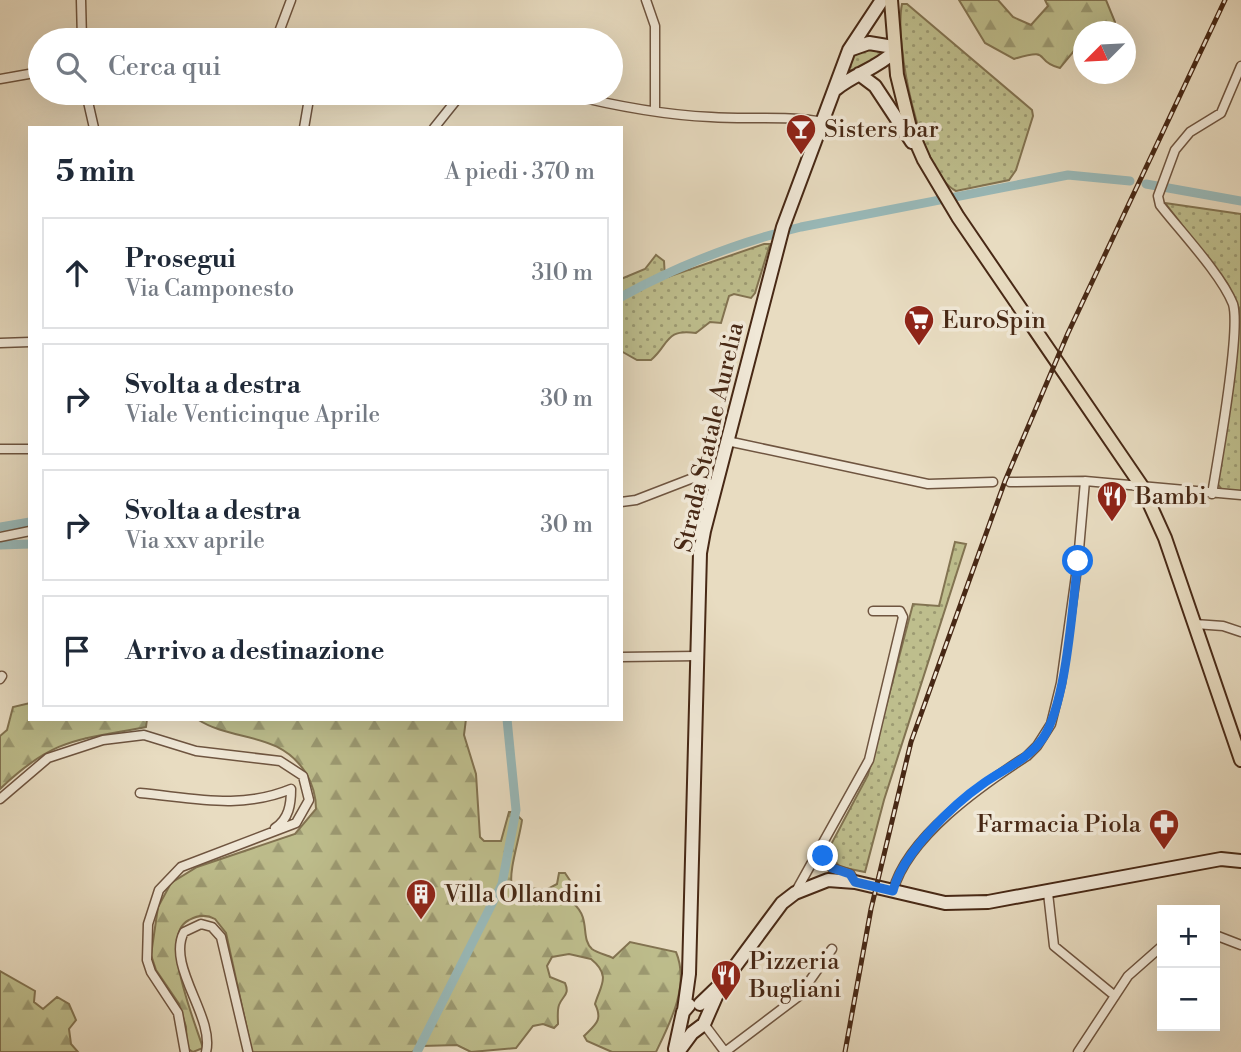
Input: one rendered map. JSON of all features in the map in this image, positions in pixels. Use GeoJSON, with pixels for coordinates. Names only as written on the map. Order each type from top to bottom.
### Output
{"type":"FeatureCollection","features":[{"type":"Feature","properties":{"kind":"main road","name":"Strada Statale Aurelia"},"geometry":{"type":"LineString","coordinates":[[679,1051],[689,978],[700,553],[714,485],[782,232],[849,50],[882,0]]}},
{"type":"Feature","properties":{"kind":"main road"},"geometry":{"type":"LineString","coordinates":[[891,0],[893,50],[902,101],[923,159]]}},
{"type":"Feature","properties":{"kind":"main road"},"geometry":{"type":"LineString","coordinates":[[849,50],[869,43],[893,50]]}},
{"type":"Feature","properties":{"kind":"main road"},"geometry":{"type":"LineString","coordinates":[[836,90],[859,74],[874,69],[893,50]]}},
{"type":"Feature","properties":{"kind":"main road"},"geometry":{"type":"LineString","coordinates":[[859,74],[875,86],[950,206],[1141,485],[1165,538],[1241,760]]}},
{"type":"Feature","properties":{"kind":"main road"},"geometry":{"type":"LineString","coordinates":[[704,1023],[687,1026],[683,1013],[692,1004],[700,1004],[713,993],[770,916],[795,892],[828,880],[855,882],[945,903],[990,902],[1221,859],[1241,849]]}},
{"type":"Feature","properties":{"kind":"main road"},"geometry":{"type":"LineString","coordinates":[[1221,859],[1241,861]]}},
{"type":"Feature","properties":{"kind":"main road"},"geometry":{"type":"LineString","coordinates":[[689,978],[701,995],[713,993]]}},
{"type":"Feature","properties":{"kind":"main road"},"geometry":{"type":"LineString","coordinates":[[689,978],[700,1004],[706,1009],[704,1023]]}},
{"type":"Feature","properties":{"kind":"main road"},"geometry":{"type":"LineString","coordinates":[[679,1051],[704,1023],[725,980]]}},
{"type":"Feature","properties":{"kind":"street"},"geometry":{"type":"LineString","coordinates":[[80,0],[81,28]]}},
{"type":"Feature","properties":{"kind":"street"},"geometry":{"type":"LineString","coordinates":[[280,28],[290,0]]}},
{"type":"Feature","properties":{"kind":"street"},"geometry":{"type":"LineString","coordinates":[[646,0],[655,26],[655,110]]}},
{"type":"Feature","properties":{"kind":"street"},"geometry":{"type":"LineString","coordinates":[[1212,494],[1234,343],[1235,311],[1227,292],[1160,205],[1158,196],[1163,179],[1182,140],[1222,113],[1241,66]]}},
{"type":"Feature","properties":{"kind":"street"},"geometry":{"type":"LineString","coordinates":[[0,79],[28,74]]}},
{"type":"Feature","properties":{"kind":"street"},"geometry":{"type":"LineString","coordinates":[[89,105],[94,126]]}},
{"type":"Feature","properties":{"kind":"street"},"geometry":{"type":"LineString","coordinates":[[304,126],[308,105]]}},
{"type":"Feature","properties":{"kind":"street"},"geometry":{"type":"LineString","coordinates":[[436,126],[452,105]]}},
{"type":"Feature","properties":{"kind":"street"},"geometry":{"type":"LineString","coordinates":[[619,105],[710,117],[782,117],[824,122]]}},
{"type":"Feature","properties":{"kind":"street"},"geometry":{"type":"LineString","coordinates":[[0,343],[28,342]]}},
{"type":"Feature","properties":{"kind":"street"},"geometry":{"type":"LineString","coordinates":[[727,440],[916,482],[993,482]]}},
{"type":"Feature","properties":{"kind":"street"},"geometry":{"type":"LineString","coordinates":[[0,449],[28,449]]}},
{"type":"Feature","properties":{"kind":"street"},"geometry":{"type":"LineString","coordinates":[[623,502],[636,500],[693,478],[714,485]]}},
{"type":"Feature","properties":{"kind":"street"},"geometry":{"type":"LineString","coordinates":[[1010,482],[1085,481],[1241,495]]}},
{"type":"Feature","properties":{"kind":"street"},"geometry":{"type":"LineString","coordinates":[[893,891],[900,870],[956,804],[1027,756],[1045,736],[1061,683],[1078,561],[1085,481]]}},
{"type":"Feature","properties":{"kind":"street"},"geometry":{"type":"LineString","coordinates":[[0,537],[28,531]]}},
{"type":"Feature","properties":{"kind":"street"},"geometry":{"type":"LineString","coordinates":[[795,892],[869,760],[903,617],[900,611],[873,611]]}},
{"type":"Feature","properties":{"kind":"street"},"geometry":{"type":"LineString","coordinates":[[1195,624],[1223,625],[1241,632]]}},
{"type":"Feature","properties":{"kind":"street"},"geometry":{"type":"LineString","coordinates":[[623,657],[697,656]]}},
{"type":"Feature","properties":{"kind":"street"},"geometry":{"type":"LineString","coordinates":[[0,799],[32,769],[56,754],[103,740],[144,734],[196,751],[262,757],[292,766],[303,776],[309,800],[305,813],[296,823],[181,867],[159,890],[151,908],[147,960],[151,972],[178,1013],[185,1052]]}},
{"type":"Feature","properties":{"kind":"street"},"geometry":{"type":"LineString","coordinates":[[140,793],[231,803],[266,800],[291,789],[291,805],[283,823],[264,835]]}},
{"type":"Feature","properties":{"kind":"street"},"geometry":{"type":"LineString","coordinates":[[820,849],[832,868],[850,874],[855,882]]}},
{"type":"Feature","properties":{"kind":"street"},"geometry":{"type":"LineString","coordinates":[[1048,893],[1054,946],[1115,996]]}},
{"type":"Feature","properties":{"kind":"street"},"geometry":{"type":"LineString","coordinates":[[206,1052],[206,1033],[180,952],[184,932],[201,924],[212,927],[221,937],[248,1052]]}},
{"type":"Feature","properties":{"kind":"street"},"geometry":{"type":"LineString","coordinates":[[1220,937],[1241,945]]}},
{"type":"Feature","properties":{"kind":"street"},"geometry":{"type":"LineString","coordinates":[[704,1023],[725,1052],[800,996],[832,949]]}},
{"type":"Feature","properties":{"kind":"street"},"geometry":{"type":"LineString","coordinates":[[1078,1052],[1128,976],[1157,950]]}},
{"type":"Feature","properties":{"kind":"green space"},"geometry":{"type":"Polygon","coordinates":[[[959,0],[998,0],[1013,17],[1031,25],[1048,6],[1045,0],[1106,0],[1115,21],[1073,21],[1073,52],[1060,68],[1034,54],[1014,59],[985,43],[959,0]]]}},
{"type":"Feature","properties":{"kind":"green space"},"geometry":{"type":"Polygon","coordinates":[[[902,4],[907,4],[1032,110],[1033,116],[1016,170],[1009,180],[956,191],[943,179],[931,159],[912,105],[902,47],[902,4]]]}},
{"type":"Feature","properties":{"kind":"green space"},"geometry":{"type":"Polygon","coordinates":[[[865,48],[885,53],[861,69],[846,71],[850,59],[865,48]]]}},
{"type":"Feature","properties":{"kind":"green space"},"geometry":{"type":"Polygon","coordinates":[[[1165,203],[1241,214],[1241,492],[1223,491],[1217,483],[1240,310],[1227,283],[1165,203]]]}},
{"type":"Feature","properties":{"kind":"green space"},"geometry":{"type":"Polygon","coordinates":[[[770,244],[755,293],[751,298],[734,294],[729,296],[721,323],[710,322],[696,333],[673,335],[651,360],[637,360],[623,352],[623,278],[645,269],[656,255],[664,261],[665,278],[770,244]]]}},
{"type":"Feature","properties":{"kind":"green space"},"geometry":{"type":"Polygon","coordinates":[[[955,542],[966,544],[884,800],[865,872],[840,867],[827,852],[868,775],[913,604],[939,606],[955,542]]]}},
{"type":"Feature","properties":{"kind":"green space"},"geometry":{"type":"Polygon","coordinates":[[[28,703],[28,721],[147,721],[146,727],[83,739],[51,750],[0,789],[0,736],[7,730],[13,707],[28,703]]]}},
{"type":"Feature","properties":{"kind":"green space"},"geometry":{"type":"Polygon","coordinates":[[[201,721],[466,721],[464,735],[476,774],[480,837],[484,841],[501,841],[509,812],[514,812],[522,820],[513,863],[512,886],[546,890],[557,884],[559,873],[565,873],[571,882],[574,904],[582,916],[588,945],[592,949],[613,958],[630,942],[676,952],[680,965],[680,990],[656,1052],[612,1052],[587,1041],[584,1036],[598,1018],[595,1004],[603,976],[591,959],[569,954],[552,957],[547,966],[550,977],[565,983],[566,987],[566,993],[558,1007],[558,1024],[554,1028],[543,1024],[533,1026],[516,1048],[471,1052],[457,1045],[422,1046],[412,1052],[252,1052],[226,933],[215,919],[208,916],[189,920],[180,929],[177,943],[181,980],[203,1048],[193,1052],[187,1048],[186,1027],[179,1004],[156,970],[151,955],[158,907],[171,883],[197,867],[295,834],[316,809],[311,782],[295,759],[269,743],[201,721]]]}},
{"type":"Feature","properties":{"kind":"green space"},"geometry":{"type":"Polygon","coordinates":[[[0,971],[35,991],[34,1002],[43,1009],[57,997],[69,1004],[76,1020],[69,1029],[71,1044],[78,1052],[0,1052],[0,971]]]}},
{"type":"Feature","properties":{"kind":"waterway"},"geometry":{"type":"LineString","coordinates":[[623,296],[709,256],[801,227],[1068,175],[1130,181]]}},
{"type":"Feature","properties":{"kind":"waterway"},"geometry":{"type":"LineString","coordinates":[[1146,184],[1241,201]]}},
{"type":"Feature","properties":{"kind":"waterway"},"geometry":{"type":"LineString","coordinates":[[0,527],[28,522]]}},
{"type":"Feature","properties":{"kind":"waterway"},"geometry":{"type":"LineString","coordinates":[[0,545],[28,544]]}},
{"type":"Feature","properties":{"kind":"waterway"},"geometry":{"type":"LineString","coordinates":[[417,1052],[502,884],[516,810],[507,721]]}},
{"type":"Feature","properties":{"kind":"railway"},"geometry":{"type":"LineString","coordinates":[[845,1052],[871,909],[911,742],[1005,481],[1068,333],[1225,0]]}},
{"type":"Feature","properties":{"kind":"place","name":"Sisters bar"},"geometry":{"type":"Point","coordinates":[801,156]}},
{"type":"Feature","properties":{"kind":"place","name":"EuroSpin"},"geometry":{"type":"Point","coordinates":[919,347]}},
{"type":"Feature","properties":{"kind":"place","name":"Bambi"},"geometry":{"type":"Point","coordinates":[1112,523]}},
{"type":"Feature","properties":{"kind":"place","name":"Farmacia Piola"},"geometry":{"type":"Point","coordinates":[1164,851]}},
{"type":"Feature","properties":{"kind":"place","name":"Villa Ollandini"},"geometry":{"type":"Point","coordinates":[421,921]}},
{"type":"Feature","properties":{"kind":"place","name":"Pizzeria Bugliani"},"geometry":{"type":"Point","coordinates":[726,1002]}},
{"type":"Feature","properties":{"kind":"route"},"geometry":{"type":"LineString","coordinates":[[823,856],[832,868],[850,874],[855,882],[893,891],[900,870],[956,804],[1027,756],[1037,746],[1051,724],[1061,683],[1078,561]]}}]}
